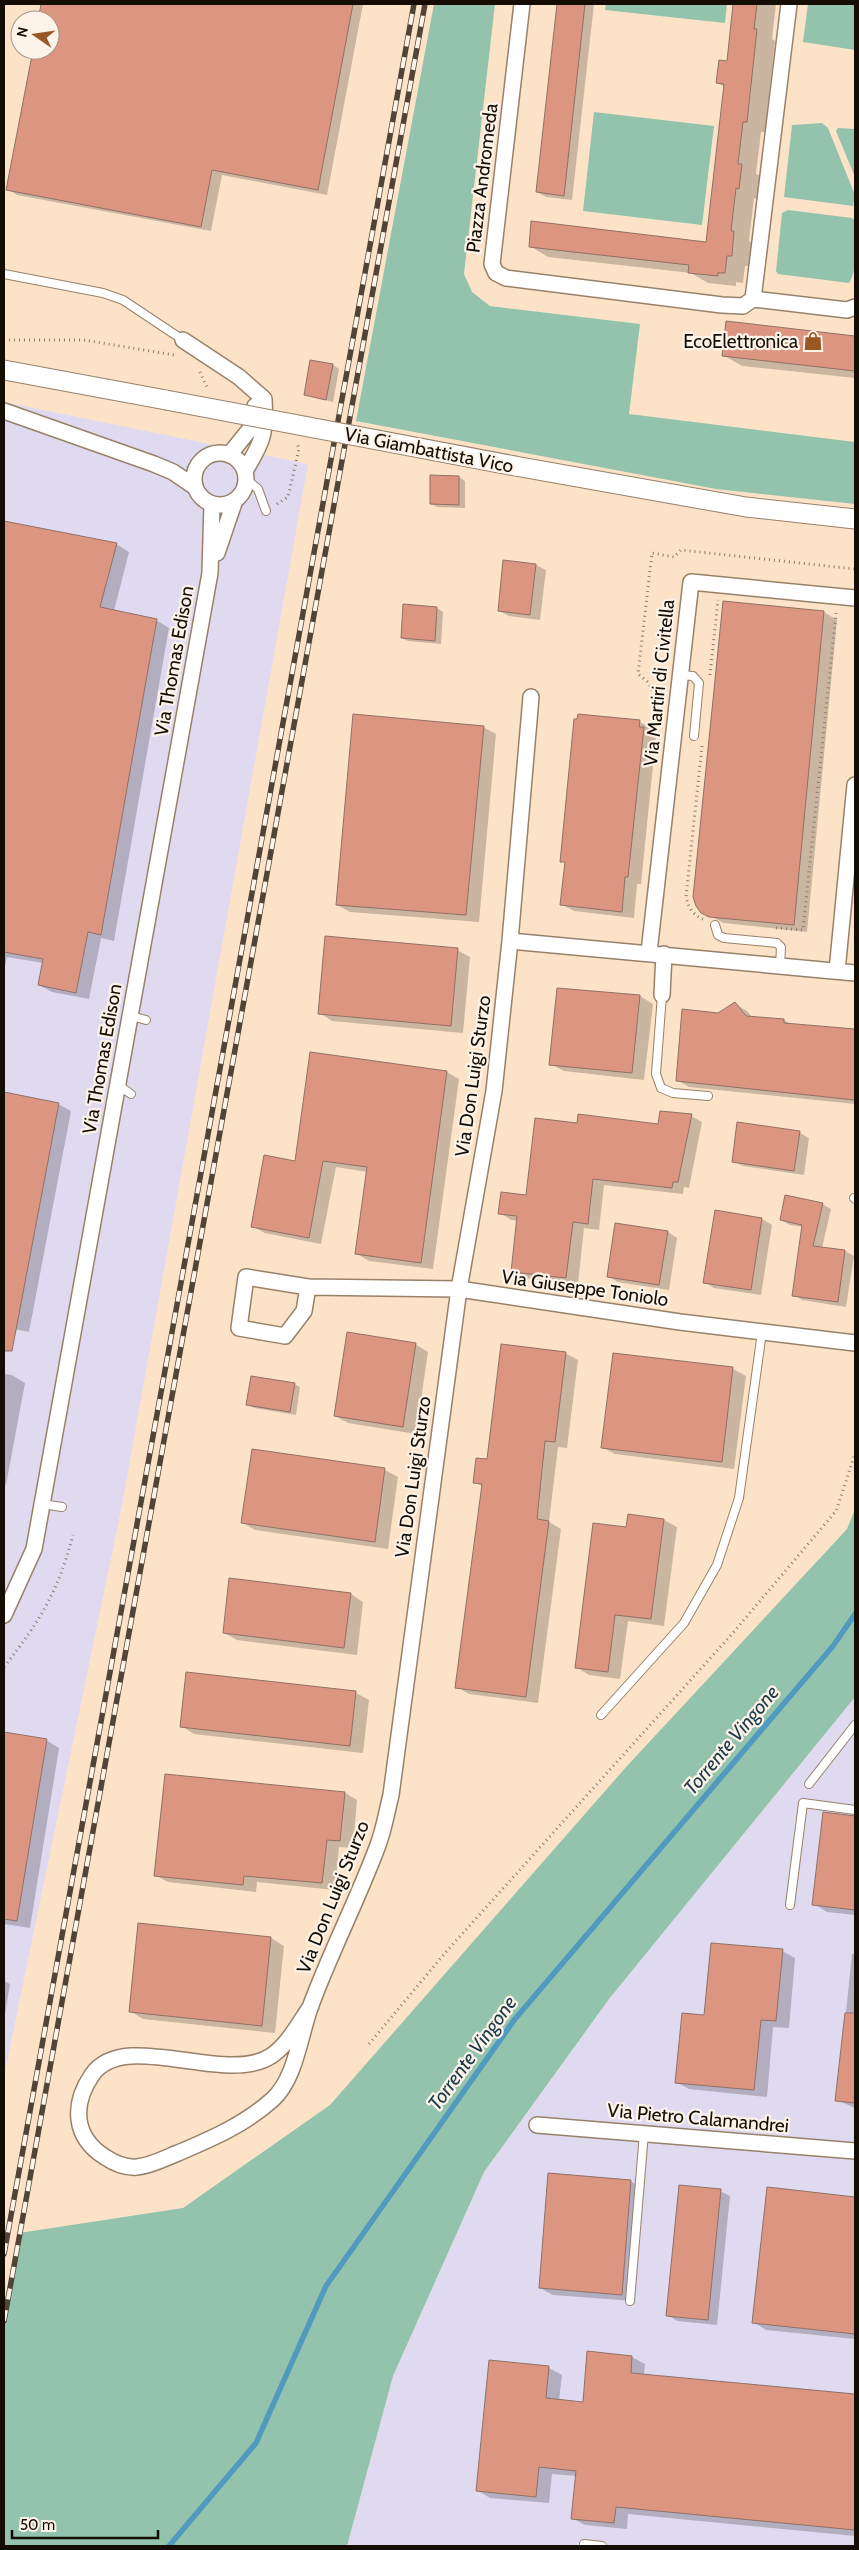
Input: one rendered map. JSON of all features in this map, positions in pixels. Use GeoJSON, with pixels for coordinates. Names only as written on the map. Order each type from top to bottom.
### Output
{"type":"FeatureCollection","features":[{"type":"Feature","properties":{"kind":"street","name":"Piazza Andromeda"},"geometry":{"type":"LineString","coordinates":[[522,4],[492,264],[496,273],[506,278],[722,305],[743,306],[753,299],[847,310],[855,307]]}},
{"type":"Feature","properties":{"kind":"street"},"geometry":{"type":"LineString","coordinates":[[753,299],[789,4]]}},
{"type":"Feature","properties":{"kind":"street"},"geometry":{"type":"LineString","coordinates":[[183,340],[239,377],[264,399],[266,426],[262,442],[245,475],[241,494],[235,500],[210,573]]}},
{"type":"Feature","properties":{"kind":"street","name":"Via Giambattista Vico"},"geometry":{"type":"LineString","coordinates":[[4,370],[515,466],[746,507],[855,519]]}},
{"type":"Feature","properties":{"kind":"street"},"geometry":{"type":"LineString","coordinates":[[229,455],[250,429],[255,404],[239,377]]}},
{"type":"Feature","properties":{"kind":"street"},"geometry":{"type":"LineString","coordinates":[[4,411],[172,472],[195,487],[199,494],[212,504],[220,505],[235,500]]}},
{"type":"Feature","properties":{"kind":"street"},"geometry":{"type":"LineString","coordinates":[[195,487],[196,469],[201,462],[216,454],[229,455],[240,463],[245,475]]}},
{"type":"Feature","properties":{"kind":"street","name":"Via Thomas Edison"},"geometry":{"type":"LineString","coordinates":[[4,1615],[34,1549],[210,573],[212,504]]}},
{"type":"Feature","properties":{"kind":"street","name":"Via Martiri di Civitella"},"geometry":{"type":"LineString","coordinates":[[662,995],[657,953],[680,675],[691,582],[855,598]]}},
{"type":"Feature","properties":{"kind":"street","name":"Via Don Luigi Sturzo"},"geometry":{"type":"LineString","coordinates":[[311,2006],[283,2046],[269,2058],[224,2066],[141,2055],[116,2058],[94,2072],[82,2091],[78,2115],[83,2138],[100,2154],[115,2164],[136,2167],[156,2162],[230,2131],[274,2099],[292,2069],[311,2006],[379,1844],[391,1795],[459,1290],[494,1091],[510,940],[530,697]]}},
{"type":"Feature","properties":{"kind":"street"},"geometry":{"type":"LineString","coordinates":[[837,972],[855,785]]}},
{"type":"Feature","properties":{"kind":"street"},"geometry":{"type":"LineString","coordinates":[[510,940],[855,973]]}},
{"type":"Feature","properties":{"kind":"street","name":"Via Giuseppe Toniolo"},"geometry":{"type":"LineString","coordinates":[[308,1287],[304,1310],[285,1336],[239,1328],[246,1277],[308,1287],[459,1290],[680,1322],[855,1343]]}},
{"type":"Feature","properties":{"kind":"street","name":"Via Pietro Calamandrei"},"geometry":{"type":"LineString","coordinates":[[538,2125],[855,2151]]}},
{"type":"Feature","properties":{"kind":"lane"},"geometry":{"type":"LineString","coordinates":[[4,274],[103,293],[123,300],[183,340]]}},
{"type":"Feature","properties":{"kind":"lane"},"geometry":{"type":"LineString","coordinates":[[245,475],[258,489],[266,512]]}},
{"type":"Feature","properties":{"kind":"lane"},"geometry":{"type":"LineString","coordinates":[[680,675],[693,676],[699,683],[694,736]]}},
{"type":"Feature","properties":{"kind":"lane"},"geometry":{"type":"LineString","coordinates":[[712,923],[718,935],[724,938],[777,943],[781,947],[780,966]]}},
{"type":"Feature","properties":{"kind":"lane"},"geometry":{"type":"LineString","coordinates":[[662,995],[656,1074],[661,1088],[673,1093],[708,1096]]}},
{"type":"Feature","properties":{"kind":"lane"},"geometry":{"type":"LineString","coordinates":[[130,1016],[146,1020]]}},
{"type":"Feature","properties":{"kind":"lane"},"geometry":{"type":"LineString","coordinates":[[118,1085],[131,1094]]}},
{"type":"Feature","properties":{"kind":"lane"},"geometry":{"type":"LineString","coordinates":[[601,1715],[684,1623],[717,1565],[739,1498],[762,1332]]}},
{"type":"Feature","properties":{"kind":"lane"},"geometry":{"type":"LineString","coordinates":[[42,1504],[62,1507]]}},
{"type":"Feature","properties":{"kind":"lane"},"geometry":{"type":"LineString","coordinates":[[809,1784],[855,1725]]}},
{"type":"Feature","properties":{"kind":"lane"},"geometry":{"type":"LineString","coordinates":[[790,1905],[803,1803],[855,1810]]}},
{"type":"Feature","properties":{"kind":"lane"},"geometry":{"type":"LineString","coordinates":[[630,2301],[644,2133]]}},
{"type":"Feature","properties":{"kind":"lane"},"geometry":{"type":"LineString","coordinates":[[584,2544],[602,2546]]}},
{"type":"Feature","properties":{"kind":"path"},"geometry":{"type":"LineString","coordinates":[[660,708],[648,682],[638,674],[652,554],[674,557],[681,550],[855,569]]}},
{"type":"Feature","properties":{"kind":"path"},"geometry":{"type":"LineString","coordinates":[[710,682],[719,594]]}},
{"type":"Feature","properties":{"kind":"path"},"geometry":{"type":"LineString","coordinates":[[774,928],[803,930],[837,606]]}},
{"type":"Feature","properties":{"kind":"path"},"geometry":{"type":"LineString","coordinates":[[703,741],[686,897],[690,909],[698,918],[712,923]]}},
{"type":"Feature","properties":{"kind":"path"},"geometry":{"type":"LineString","coordinates":[[369,2044],[445,1953],[732,1634],[836,1511],[855,1454]]}},
{"type":"Feature","properties":{"kind":"path"},"geometry":{"type":"LineString","coordinates":[[4,1667],[47,1607],[63,1574],[73,1535]]}},
{"type":"Feature","properties":{"kind":"shaded area"},"geometry":{"type":"Polygon","coordinates":[[[4,402],[308,464],[122,1505],[4,2076],[4,402]]]}},
{"type":"Feature","properties":{"kind":"shaded area"},"geometry":{"type":"Polygon","coordinates":[[[855,1697],[855,2546],[347,2546],[393,2376],[484,2172],[609,1999],[855,1697]]]}},
{"type":"Feature","properties":{"kind":"green space"},"geometry":{"type":"Polygon","coordinates":[[[434,4],[495,4],[464,274],[472,292],[490,306],[640,324],[629,414],[855,442],[855,504],[716,489],[356,421],[434,4]]]}},
{"type":"Feature","properties":{"kind":"green space"},"geometry":{"type":"Polygon","coordinates":[[[606,4],[727,4],[725,23],[605,10],[606,4]]]}},
{"type":"Feature","properties":{"kind":"green space"},"geometry":{"type":"Polygon","coordinates":[[[808,4],[855,4],[855,50],[803,42],[808,4]]]}},
{"type":"Feature","properties":{"kind":"green space"},"geometry":{"type":"Polygon","coordinates":[[[594,112],[714,126],[702,225],[583,211],[594,112]]]}},
{"type":"Feature","properties":{"kind":"green space"},"geometry":{"type":"Polygon","coordinates":[[[822,123],[828,128],[855,195],[853,206],[784,197],[792,125],[822,123]]]}},
{"type":"Feature","properties":{"kind":"green space"},"geometry":{"type":"Polygon","coordinates":[[[838,128],[855,129],[855,177],[836,131],[838,128]]]}},
{"type":"Feature","properties":{"kind":"green space"},"geometry":{"type":"Polygon","coordinates":[[[788,210],[852,218],[855,221],[855,261],[849,283],[778,274],[776,271],[782,213],[788,210]]]}},
{"type":"Feature","properties":{"kind":"green space"},"geometry":{"type":"Polygon","coordinates":[[[855,1509],[855,1697],[609,1999],[484,2172],[393,2376],[347,2546],[4,2546],[4,2321],[19,2233],[183,2208],[330,2105],[627,1766],[847,1529],[855,1509]]]}},
{"type":"Feature","properties":{"kind":"building"},"geometry":{"type":"Polygon","coordinates":[[[41,4],[353,4],[318,190],[212,170],[201,227],[6,190],[31,60],[60,60],[60,10],[40,10],[41,4]]]}},
{"type":"Feature","properties":{"kind":"building"},"geometry":{"type":"Polygon","coordinates":[[[557,4],[585,4],[564,196],[536,192],[557,4]]]}},
{"type":"Feature","properties":{"kind":"building"},"geometry":{"type":"Polygon","coordinates":[[[733,4],[757,4],[754,29],[757,29],[747,122],[743,122],[738,164],[742,164],[739,189],[736,188],[731,231],[734,231],[732,256],[727,256],[725,273],[718,273],[718,276],[688,273],[689,265],[529,247],[531,221],[706,242],[724,84],[716,83],[719,60],[727,61],[733,4]]]}},
{"type":"Feature","properties":{"kind":"building"},"geometry":{"type":"Polygon","coordinates":[[[726,321],[855,336],[855,371],[722,356],[726,321]]]}},
{"type":"Feature","properties":{"kind":"building"},"geometry":{"type":"Polygon","coordinates":[[[310,360],[333,364],[326,400],[304,395],[310,360]]]}},
{"type":"Feature","properties":{"kind":"building"},"geometry":{"type":"Polygon","coordinates":[[[430,475],[459,476],[459,505],[430,504],[430,475]]]}},
{"type":"Feature","properties":{"kind":"building"},"geometry":{"type":"Polygon","coordinates":[[[4,521],[117,543],[100,607],[157,619],[101,935],[88,932],[76,993],[38,985],[43,959],[4,952],[4,521]]]}},
{"type":"Feature","properties":{"kind":"building"},"geometry":{"type":"Polygon","coordinates":[[[503,560],[536,564],[530,615],[498,611],[503,560]]]}},
{"type":"Feature","properties":{"kind":"building"},"geometry":{"type":"Polygon","coordinates":[[[723,601],[824,611],[794,925],[709,917],[701,913],[693,897],[723,601]]]}},
{"type":"Feature","properties":{"kind":"building"},"geometry":{"type":"Polygon","coordinates":[[[403,604],[437,607],[435,641],[401,638],[403,604]]]}},
{"type":"Feature","properties":{"kind":"building"},"geometry":{"type":"Polygon","coordinates":[[[353,714],[484,726],[466,915],[336,905],[353,714]]]}},
{"type":"Feature","properties":{"kind":"building"},"geometry":{"type":"Polygon","coordinates":[[[578,714],[640,720],[639,727],[644,727],[628,877],[625,877],[622,912],[560,905],[565,862],[560,862],[574,719],[577,719],[578,714]]]}},
{"type":"Feature","properties":{"kind":"building"},"geometry":{"type":"Polygon","coordinates":[[[325,936],[458,948],[451,1026],[318,1014],[325,936]]]}},
{"type":"Feature","properties":{"kind":"building"},"geometry":{"type":"Polygon","coordinates":[[[557,988],[640,995],[632,1073],[549,1065],[557,988]]]}},
{"type":"Feature","properties":{"kind":"building"},"geometry":{"type":"Polygon","coordinates":[[[735,1002],[746,1016],[784,1019],[784,1023],[855,1029],[855,1100],[676,1081],[682,1009],[718,1013],[735,1002]]]}},
{"type":"Feature","properties":{"kind":"building"},"geometry":{"type":"Polygon","coordinates":[[[310,1052],[447,1071],[421,1263],[355,1254],[367,1167],[323,1161],[309,1238],[251,1227],[264,1155],[295,1161],[310,1052]]]}},
{"type":"Feature","properties":{"kind":"building"},"geometry":{"type":"Polygon","coordinates":[[[4,1092],[59,1103],[12,1351],[4,1351],[4,1092]]]}},
{"type":"Feature","properties":{"kind":"building"},"geometry":{"type":"Polygon","coordinates":[[[660,1111],[692,1114],[678,1182],[673,1182],[672,1188],[593,1179],[588,1224],[573,1222],[566,1278],[511,1272],[517,1216],[498,1214],[501,1192],[526,1195],[535,1118],[577,1123],[578,1114],[658,1124],[660,1111]]]}},
{"type":"Feature","properties":{"kind":"building"},"geometry":{"type":"Polygon","coordinates":[[[737,1122],[800,1131],[794,1171],[732,1162],[737,1122]]]}},
{"type":"Feature","properties":{"kind":"building"},"geometry":{"type":"Polygon","coordinates":[[[785,1195],[823,1203],[813,1246],[845,1250],[838,1302],[792,1296],[802,1225],[780,1220],[785,1195]]]}},
{"type":"Feature","properties":{"kind":"building"},"geometry":{"type":"Polygon","coordinates":[[[715,1210],[762,1218],[751,1290],[703,1283],[715,1210]]]}},
{"type":"Feature","properties":{"kind":"building"},"geometry":{"type":"Polygon","coordinates":[[[615,1223],[668,1231],[659,1285],[607,1277],[615,1223]]]}},
{"type":"Feature","properties":{"kind":"building"},"geometry":{"type":"Polygon","coordinates":[[[347,1332],[416,1343],[403,1427],[334,1416],[347,1332]]]}},
{"type":"Feature","properties":{"kind":"building"},"geometry":{"type":"Polygon","coordinates":[[[501,1344],[566,1352],[555,1442],[545,1441],[537,1519],[549,1521],[526,1697],[455,1688],[482,1484],[473,1483],[476,1458],[487,1459],[501,1344]]]}},
{"type":"Feature","properties":{"kind":"building"},"geometry":{"type":"Polygon","coordinates":[[[613,1353],[733,1367],[722,1462],[601,1448],[613,1353]]]}},
{"type":"Feature","properties":{"kind":"building"},"geometry":{"type":"Polygon","coordinates":[[[251,1376],[295,1383],[290,1412],[246,1405],[251,1376]]]}},
{"type":"Feature","properties":{"kind":"building"},"geometry":{"type":"Polygon","coordinates":[[[252,1449],[385,1468],[375,1542],[241,1523],[252,1449]]]}},
{"type":"Feature","properties":{"kind":"building"},"geometry":{"type":"Polygon","coordinates":[[[628,1514],[664,1519],[651,1619],[615,1615],[608,1672],[575,1668],[593,1523],[626,1527],[628,1514]]]}},
{"type":"Feature","properties":{"kind":"building"},"geometry":{"type":"Polygon","coordinates":[[[229,1578],[351,1593],[344,1648],[223,1633],[229,1578]]]}},
{"type":"Feature","properties":{"kind":"building"},"geometry":{"type":"Polygon","coordinates":[[[186,1672],[356,1691],[350,1746],[180,1727],[186,1672]]]}},
{"type":"Feature","properties":{"kind":"building"},"geometry":{"type":"Polygon","coordinates":[[[4,1732],[47,1739],[17,1921],[4,1919],[4,1732]]]}},
{"type":"Feature","properties":{"kind":"building"},"geometry":{"type":"Polygon","coordinates":[[[165,1774],[345,1792],[340,1841],[327,1840],[322,1883],[244,1876],[243,1885],[154,1876],[165,1774]]]}},
{"type":"Feature","properties":{"kind":"building"},"geometry":{"type":"Polygon","coordinates":[[[823,1812],[855,1816],[855,1910],[812,1905],[823,1812]]]}},
{"type":"Feature","properties":{"kind":"building"},"geometry":{"type":"Polygon","coordinates":[[[138,1923],[271,1937],[262,2026],[129,2012],[138,1923]]]}},
{"type":"Feature","properties":{"kind":"building"},"geometry":{"type":"Polygon","coordinates":[[[711,1943],[783,1949],[776,2021],[761,2020],[754,2090],[675,2083],[682,2013],[704,2015],[711,1943]]]}},
{"type":"Feature","properties":{"kind":"building"},"geometry":{"type":"Polygon","coordinates":[[[845,2013],[855,2013],[855,2103],[835,2101],[845,2013]]]}},
{"type":"Feature","properties":{"kind":"building"},"geometry":{"type":"Polygon","coordinates":[[[548,2173],[631,2180],[622,2295],[539,2288],[548,2173]]]}},
{"type":"Feature","properties":{"kind":"building"},"geometry":{"type":"Polygon","coordinates":[[[679,2185],[721,2189],[708,2320],[666,2316],[679,2185]]]}},
{"type":"Feature","properties":{"kind":"building"},"geometry":{"type":"Polygon","coordinates":[[[767,2187],[855,2197],[855,2334],[752,2323],[767,2187]]]}},
{"type":"Feature","properties":{"kind":"building"},"geometry":{"type":"Polygon","coordinates":[[[587,2351],[632,2356],[631,2373],[855,2394],[855,2530],[616,2507],[614,2523],[571,2519],[576,2471],[539,2467],[536,2497],[476,2491],[489,2360],[549,2366],[546,2398],[583,2402],[587,2351]]]}},
{"type":"Feature","properties":{"kind":"waterway","name":"Torrente Vingone"},"geometry":{"type":"LineString","coordinates":[[169,2546],[256,2443],[326,2286],[515,2019],[833,1646],[855,1614]]}},
{"type":"Feature","properties":{"kind":"railway"},"geometry":{"type":"LineString","coordinates":[[4,2254],[414,4]]}},
{"type":"Feature","properties":{"kind":"railway"},"geometry":{"type":"LineString","coordinates":[[4,2321],[425,4]]}},
{"type":"Feature","properties":{"kind":"place","name":"EcoElettronica"},"geometry":{"type":"Point","coordinates":[813,341]}}]}
